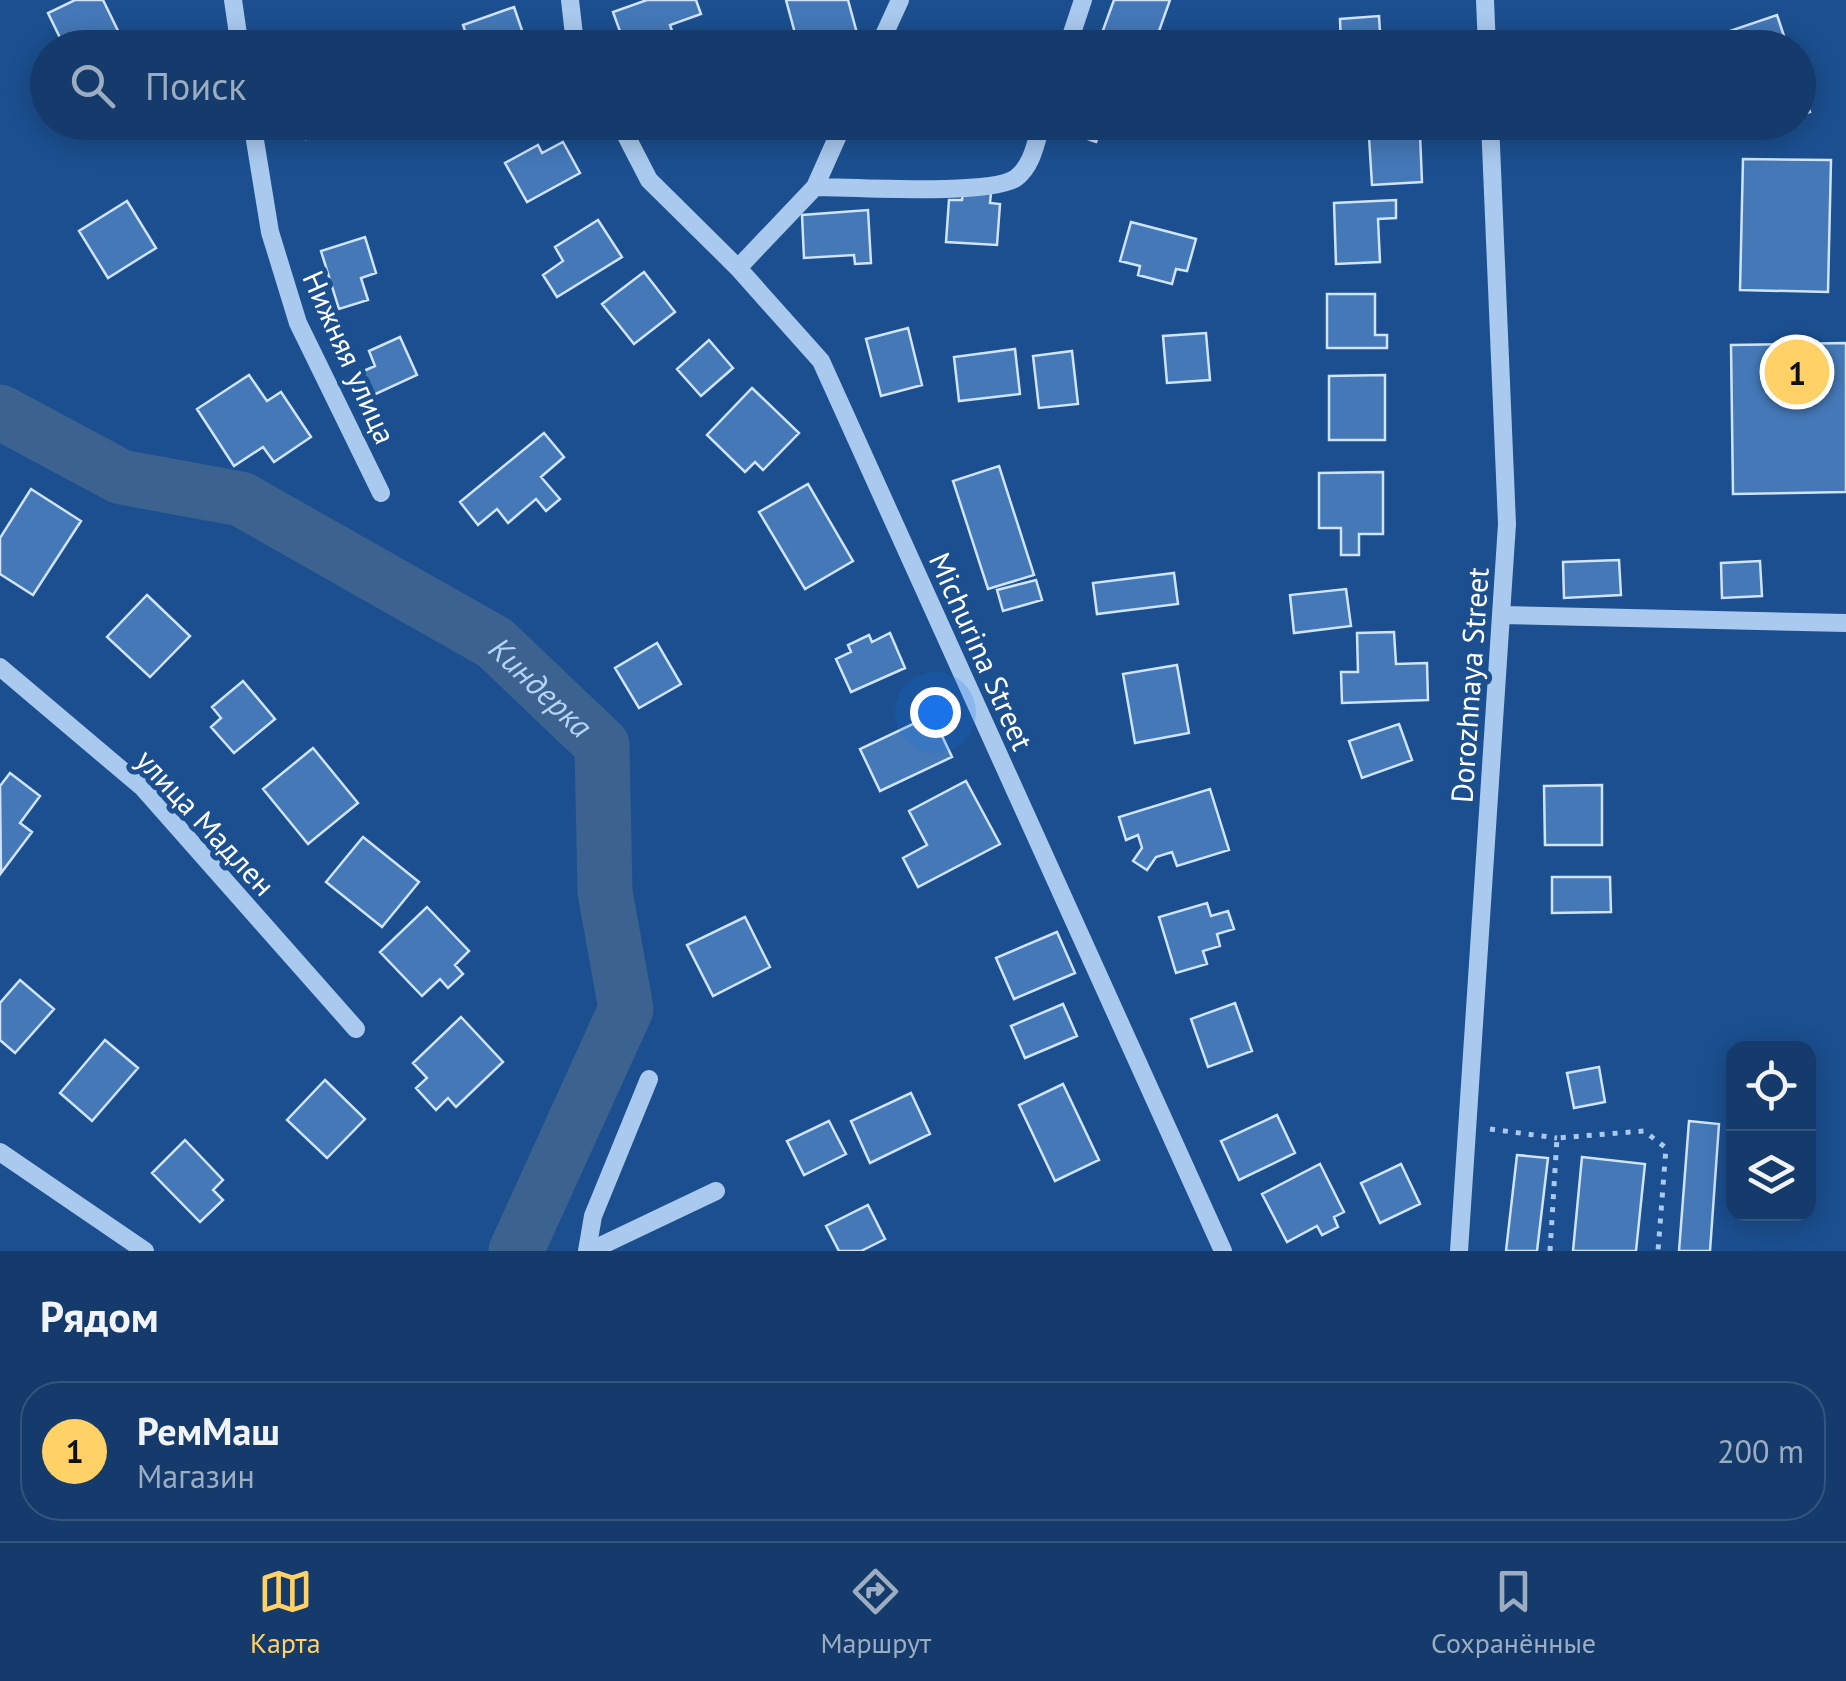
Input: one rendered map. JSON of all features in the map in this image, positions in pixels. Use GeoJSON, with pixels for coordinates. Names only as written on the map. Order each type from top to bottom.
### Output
{"type":"FeatureCollection","features":[{"type":"Feature","properties":{"kind":"street"},"geometry":{"type":"LineString","coordinates":[[233,0],[237,30]]}},
{"type":"Feature","properties":{"kind":"street"},"geometry":{"type":"LineString","coordinates":[[570,0],[573,30]]}},
{"type":"Feature","properties":{"kind":"street"},"geometry":{"type":"LineString","coordinates":[[886,30],[900,0]]}},
{"type":"Feature","properties":{"kind":"street"},"geometry":{"type":"LineString","coordinates":[[1073,30],[1083,0]]}},
{"type":"Feature","properties":{"kind":"street"},"geometry":{"type":"LineString","coordinates":[[1485,0],[1486,30]]}},
{"type":"Feature","properties":{"kind":"street","name":"Нижняя улица"},"geometry":{"type":"LineString","coordinates":[[255,140],[270,232],[298,323],[381,494]]}},
{"type":"Feature","properties":{"kind":"street","name":"Michurina Street"},"geometry":{"type":"LineString","coordinates":[[628,140],[649,180],[738,268],[822,361],[1223,1251]]}},
{"type":"Feature","properties":{"kind":"street"},"geometry":{"type":"LineString","coordinates":[[738,268],[815,186],[836,140]]}},
{"type":"Feature","properties":{"kind":"street"},"geometry":{"type":"LineString","coordinates":[[815,186],[927,189],[1012,182],[1026,169],[1036,140]]}},
{"type":"Feature","properties":{"kind":"street","name":"Dorozhnaya Street"},"geometry":{"type":"LineString","coordinates":[[1459,1251],[1507,524],[1491,140]]}},
{"type":"Feature","properties":{"kind":"street"},"geometry":{"type":"LineString","coordinates":[[1501,615],[1846,623]]}},
{"type":"Feature","properties":{"kind":"street","name":"улица Мадлен"},"geometry":{"type":"LineString","coordinates":[[0,667],[143,788],[356,1029]]}},
{"type":"Feature","properties":{"kind":"street"},"geometry":{"type":"LineString","coordinates":[[588,1251],[592,1216],[649,1079]]}},
{"type":"Feature","properties":{"kind":"street"},"geometry":{"type":"LineString","coordinates":[[0,1152],[145,1251]]}},
{"type":"Feature","properties":{"kind":"street"},"geometry":{"type":"LineString","coordinates":[[588,1251],[716,1191]]}},
{"type":"Feature","properties":{"kind":"path"},"geometry":{"type":"LineString","coordinates":[[1468,1126],[1557,1138],[1644,1131],[1666,1148],[1658,1251]]}},
{"type":"Feature","properties":{"kind":"path"},"geometry":{"type":"LineString","coordinates":[[1550,1251],[1557,1138]]}},
{"type":"Feature","properties":{"kind":"building"},"geometry":{"type":"Polygon","coordinates":[[[75,0],[103,0],[118,30],[56,30],[48,13],[75,0]]]}},
{"type":"Feature","properties":{"kind":"building"},"geometry":{"type":"Polygon","coordinates":[[[647,0],[696,0],[701,14],[670,25],[672,30],[620,30],[613,12],[647,0]]]}},
{"type":"Feature","properties":{"kind":"building"},"geometry":{"type":"Polygon","coordinates":[[[786,0],[848,0],[856,30],[794,30],[786,0]]]}},
{"type":"Feature","properties":{"kind":"building"},"geometry":{"type":"Polygon","coordinates":[[[1114,0],[1170,0],[1159,30],[1103,30],[1114,0]]]}},
{"type":"Feature","properties":{"kind":"building"},"geometry":{"type":"Polygon","coordinates":[[[514,7],[522,30],[465,30],[463,25],[514,7]]]}},
{"type":"Feature","properties":{"kind":"building"},"geometry":{"type":"Polygon","coordinates":[[[1777,15],[1782,30],[1733,30],[1777,15]]]}},
{"type":"Feature","properties":{"kind":"building"},"geometry":{"type":"Polygon","coordinates":[[[1379,16],[1380,30],[1340,30],[1340,19],[1379,16]]]}},
{"type":"Feature","properties":{"kind":"building"},"geometry":{"type":"Polygon","coordinates":[[[1369,140],[1420,140],[1422,182],[1372,185],[1369,140]]]}},
{"type":"Feature","properties":{"kind":"building"},"geometry":{"type":"Polygon","coordinates":[[[563,142],[580,173],[527,202],[505,163],[538,145],[542,153],[563,142]]]}},
{"type":"Feature","properties":{"kind":"building"},"geometry":{"type":"Polygon","coordinates":[[[1743,159],[1831,160],[1828,292],[1740,290],[1743,159]]]}},
{"type":"Feature","properties":{"kind":"building"},"geometry":{"type":"Polygon","coordinates":[[[963,191],[991,193],[990,203],[1000,204],[997,245],[946,242],[949,200],[962,200],[963,191]]]}},
{"type":"Feature","properties":{"kind":"building"},"geometry":{"type":"Polygon","coordinates":[[[1396,200],[1396,218],[1378,219],[1380,262],[1336,264],[1334,203],[1396,200]]]}},
{"type":"Feature","properties":{"kind":"building"},"geometry":{"type":"Polygon","coordinates":[[[127,201],[156,248],[108,278],[79,231],[127,201]]]}},
{"type":"Feature","properties":{"kind":"building"},"geometry":{"type":"Polygon","coordinates":[[[868,210],[871,263],[855,264],[854,255],[804,258],[802,215],[868,210]]]}},
{"type":"Feature","properties":{"kind":"building"},"geometry":{"type":"Polygon","coordinates":[[[598,220],[622,257],[557,297],[543,275],[563,261],[555,247],[598,220]]]}},
{"type":"Feature","properties":{"kind":"building"},"geometry":{"type":"Polygon","coordinates":[[[1131,222],[1196,239],[1187,271],[1176,269],[1172,284],[1138,275],[1140,266],[1120,261],[1131,222]]]}},
{"type":"Feature","properties":{"kind":"building"},"geometry":{"type":"Polygon","coordinates":[[[365,237],[376,273],[361,278],[368,300],[339,309],[321,251],[365,237]]]}},
{"type":"Feature","properties":{"kind":"building"},"geometry":{"type":"Polygon","coordinates":[[[644,272],[675,312],[634,344],[602,304],[644,272]]]}},
{"type":"Feature","properties":{"kind":"building"},"geometry":{"type":"Polygon","coordinates":[[[1327,294],[1375,294],[1375,335],[1387,335],[1387,348],[1327,348],[1327,294]]]}},
{"type":"Feature","properties":{"kind":"building"},"geometry":{"type":"Polygon","coordinates":[[[908,328],[922,385],[881,396],[866,339],[908,328]]]}},
{"type":"Feature","properties":{"kind":"building"},"geometry":{"type":"Polygon","coordinates":[[[1206,333],[1210,380],[1167,383],[1163,336],[1206,333]]]}},
{"type":"Feature","properties":{"kind":"building"},"geometry":{"type":"Polygon","coordinates":[[[400,337],[417,375],[369,397],[359,373],[375,366],[369,351],[400,337]]]}},
{"type":"Feature","properties":{"kind":"building"},"geometry":{"type":"Polygon","coordinates":[[[709,340],[733,368],[701,396],[677,369],[709,340]]]}},
{"type":"Feature","properties":{"kind":"building"},"geometry":{"type":"Polygon","coordinates":[[[1846,343],[1846,492],[1733,494],[1731,345],[1846,343]]]}},
{"type":"Feature","properties":{"kind":"building"},"geometry":{"type":"Polygon","coordinates":[[[1015,349],[1020,394],[959,401],[954,357],[1015,349]]]}},
{"type":"Feature","properties":{"kind":"building"},"geometry":{"type":"Polygon","coordinates":[[[1072,351],[1078,404],[1039,408],[1033,356],[1072,351]]]}},
{"type":"Feature","properties":{"kind":"building"},"geometry":{"type":"Polygon","coordinates":[[[249,375],[267,401],[281,392],[311,437],[274,462],[263,447],[234,466],[197,409],[249,375]]]}},
{"type":"Feature","properties":{"kind":"building"},"geometry":{"type":"Polygon","coordinates":[[[1385,375],[1385,440],[1329,440],[1329,376],[1385,375]]]}},
{"type":"Feature","properties":{"kind":"building"},"geometry":{"type":"Polygon","coordinates":[[[752,388],[799,433],[763,470],[755,462],[745,472],[707,435],[752,388]]]}},
{"type":"Feature","properties":{"kind":"building"},"geometry":{"type":"Polygon","coordinates":[[[544,433],[564,457],[541,477],[560,499],[546,511],[536,499],[508,523],[497,509],[478,525],[460,502],[544,433]]]}},
{"type":"Feature","properties":{"kind":"building"},"geometry":{"type":"Polygon","coordinates":[[[999,466],[1034,575],[988,589],[953,481],[999,466]]]}},
{"type":"Feature","properties":{"kind":"building"},"geometry":{"type":"Polygon","coordinates":[[[1383,472],[1383,534],[1359,534],[1359,555],[1341,555],[1341,528],[1319,528],[1319,473],[1383,472]]]}},
{"type":"Feature","properties":{"kind":"building"},"geometry":{"type":"Polygon","coordinates":[[[808,484],[853,561],[805,589],[759,512],[808,484]]]}},
{"type":"Feature","properties":{"kind":"building"},"geometry":{"type":"Polygon","coordinates":[[[31,489],[81,521],[33,595],[0,574],[0,538],[31,489]]]}},
{"type":"Feature","properties":{"kind":"building"},"geometry":{"type":"Polygon","coordinates":[[[1619,560],[1621,595],[1564,598],[1563,562],[1619,560]]]}},
{"type":"Feature","properties":{"kind":"building"},"geometry":{"type":"Polygon","coordinates":[[[1760,561],[1762,596],[1722,598],[1721,563],[1760,561]]]}},
{"type":"Feature","properties":{"kind":"building"},"geometry":{"type":"Polygon","coordinates":[[[1174,573],[1178,604],[1097,614],[1093,583],[1174,573]]]}},
{"type":"Feature","properties":{"kind":"building"},"geometry":{"type":"Polygon","coordinates":[[[1036,580],[1042,600],[1003,611],[997,590],[1036,580]]]}},
{"type":"Feature","properties":{"kind":"building"},"geometry":{"type":"Polygon","coordinates":[[[1346,589],[1351,626],[1294,633],[1290,595],[1346,589]]]}},
{"type":"Feature","properties":{"kind":"building"},"geometry":{"type":"Polygon","coordinates":[[[147,595],[190,636],[150,677],[107,637],[147,595]]]}},
{"type":"Feature","properties":{"kind":"building"},"geometry":{"type":"Polygon","coordinates":[[[1394,632],[1396,664],[1427,663],[1428,700],[1342,703],[1341,672],[1358,672],[1357,633],[1394,632]]]}},
{"type":"Feature","properties":{"kind":"building"},"geometry":{"type":"Polygon","coordinates":[[[890,633],[905,668],[851,692],[836,659],[851,652],[848,645],[869,635],[872,642],[890,633]]]}},
{"type":"Feature","properties":{"kind":"building"},"geometry":{"type":"Polygon","coordinates":[[[657,643],[681,684],[639,708],[615,668],[657,643]]]}},
{"type":"Feature","properties":{"kind":"building"},"geometry":{"type":"Polygon","coordinates":[[[1177,665],[1189,733],[1135,743],[1123,674],[1177,665]]]}},
{"type":"Feature","properties":{"kind":"building"},"geometry":{"type":"Polygon","coordinates":[[[243,681],[275,719],[234,753],[211,727],[221,718],[212,707],[243,681]]]}},
{"type":"Feature","properties":{"kind":"building"},"geometry":{"type":"Polygon","coordinates":[[[932,715],[952,757],[880,791],[860,749],[932,715]]]}},
{"type":"Feature","properties":{"kind":"building"},"geometry":{"type":"Polygon","coordinates":[[[1399,724],[1412,760],[1362,778],[1349,741],[1399,724]]]}},
{"type":"Feature","properties":{"kind":"building"},"geometry":{"type":"Polygon","coordinates":[[[313,748],[358,803],[308,844],[263,789],[313,748]]]}},
{"type":"Feature","properties":{"kind":"building"},"geometry":{"type":"Polygon","coordinates":[[[10,773],[40,796],[20,823],[32,832],[1,873],[0,786],[10,773]]]}},
{"type":"Feature","properties":{"kind":"building"},"geometry":{"type":"Polygon","coordinates":[[[966,781],[1000,844],[918,887],[903,858],[927,845],[909,811],[966,781]]]}},
{"type":"Feature","properties":{"kind":"building"},"geometry":{"type":"Polygon","coordinates":[[[1602,785],[1602,845],[1545,845],[1544,786],[1602,785]]]}},
{"type":"Feature","properties":{"kind":"building"},"geometry":{"type":"Polygon","coordinates":[[[1210,789],[1229,850],[1177,866],[1172,852],[1156,857],[1147,870],[1133,861],[1142,848],[1138,835],[1126,840],[1119,817],[1210,789]]]}},
{"type":"Feature","properties":{"kind":"building"},"geometry":{"type":"Polygon","coordinates":[[[363,837],[419,882],[382,927],[326,882],[363,837]]]}},
{"type":"Feature","properties":{"kind":"building"},"geometry":{"type":"Polygon","coordinates":[[[1552,877],[1610,877],[1611,912],[1552,913],[1552,877]]]}},
{"type":"Feature","properties":{"kind":"building"},"geometry":{"type":"Polygon","coordinates":[[[1207,903],[1211,916],[1228,911],[1234,929],[1217,934],[1220,946],[1203,951],[1207,964],[1176,973],[1159,917],[1207,903]]]}},
{"type":"Feature","properties":{"kind":"building"},"geometry":{"type":"Polygon","coordinates":[[[427,907],[469,951],[455,965],[463,974],[448,988],[440,979],[422,996],[380,952],[427,907]]]}},
{"type":"Feature","properties":{"kind":"building"},"geometry":{"type":"Polygon","coordinates":[[[745,917],[770,967],[713,996],[687,945],[745,917]]]}},
{"type":"Feature","properties":{"kind":"building"},"geometry":{"type":"Polygon","coordinates":[[[1057,932],[1075,973],[1014,999],[996,958],[1057,932]]]}},
{"type":"Feature","properties":{"kind":"building"},"geometry":{"type":"Polygon","coordinates":[[[20,980],[54,1009],[15,1053],[0,1040],[0,1003],[20,980]]]}},
{"type":"Feature","properties":{"kind":"building"},"geometry":{"type":"Polygon","coordinates":[[[1235,1003],[1252,1051],[1208,1067],[1191,1019],[1235,1003]]]}},
{"type":"Feature","properties":{"kind":"building"},"geometry":{"type":"Polygon","coordinates":[[[1063,1004],[1077,1036],[1025,1058],[1011,1026],[1063,1004]]]}},
{"type":"Feature","properties":{"kind":"building"},"geometry":{"type":"Polygon","coordinates":[[[461,1017],[503,1062],[456,1107],[448,1098],[436,1110],[416,1088],[427,1078],[413,1063],[461,1017]]]}},
{"type":"Feature","properties":{"kind":"building"},"geometry":{"type":"Polygon","coordinates":[[[105,1040],[138,1068],[92,1121],[60,1093],[105,1040]]]}},
{"type":"Feature","properties":{"kind":"building"},"geometry":{"type":"Polygon","coordinates":[[[1599,1067],[1605,1102],[1574,1108],[1567,1073],[1599,1067]]]}},
{"type":"Feature","properties":{"kind":"building"},"geometry":{"type":"Polygon","coordinates":[[[325,1080],[365,1119],[327,1158],[287,1120],[325,1080]]]}},
{"type":"Feature","properties":{"kind":"building"},"geometry":{"type":"Polygon","coordinates":[[[1063,1084],[1099,1160],[1055,1181],[1019,1105],[1063,1084]]]}},
{"type":"Feature","properties":{"kind":"building"},"geometry":{"type":"Polygon","coordinates":[[[911,1093],[930,1134],[870,1163],[851,1121],[911,1093]]]}},
{"type":"Feature","properties":{"kind":"building"},"geometry":{"type":"Polygon","coordinates":[[[1277,1115],[1295,1153],[1239,1180],[1221,1141],[1277,1115]]]}},
{"type":"Feature","properties":{"kind":"building"},"geometry":{"type":"Polygon","coordinates":[[[829,1121],[846,1154],[804,1175],[787,1141],[829,1121]]]}},
{"type":"Feature","properties":{"kind":"building"},"geometry":{"type":"Polygon","coordinates":[[[1689,1121],[1719,1124],[1710,1251],[1679,1251],[1689,1121]]]}},
{"type":"Feature","properties":{"kind":"building"},"geometry":{"type":"Polygon","coordinates":[[[185,1140],[223,1180],[213,1190],[223,1200],[200,1222],[152,1173],[185,1140]]]}},
{"type":"Feature","properties":{"kind":"building"},"geometry":{"type":"Polygon","coordinates":[[[1517,1155],[1548,1158],[1537,1251],[1506,1251],[1517,1155]]]}},
{"type":"Feature","properties":{"kind":"building"},"geometry":{"type":"Polygon","coordinates":[[[1582,1157],[1645,1164],[1636,1251],[1573,1251],[1582,1157]]]}},
{"type":"Feature","properties":{"kind":"building"},"geometry":{"type":"Polygon","coordinates":[[[1320,1164],[1344,1212],[1334,1217],[1338,1227],[1322,1235],[1317,1226],[1287,1242],[1262,1194],[1320,1164]]]}},
{"type":"Feature","properties":{"kind":"building"},"geometry":{"type":"Polygon","coordinates":[[[1401,1164],[1420,1204],[1380,1223],[1361,1183],[1401,1164]]]}},
{"type":"Feature","properties":{"kind":"building"},"geometry":{"type":"Polygon","coordinates":[[[868,1205],[885,1239],[861,1251],[839,1251],[826,1226],[868,1205]]]}},
{"type":"Feature","properties":{"kind":"waterway","name":"Киндерка"},"geometry":{"type":"LineString","coordinates":[[0,412],[121,477],[241,499],[495,643],[602,745],[605,892],[626,1009],[516,1251]]}},
{"type":"Feature","properties":{"kind":"place","name":"РемМаш"},"geometry":{"type":"Point","coordinates":[1797,372]}}]}
